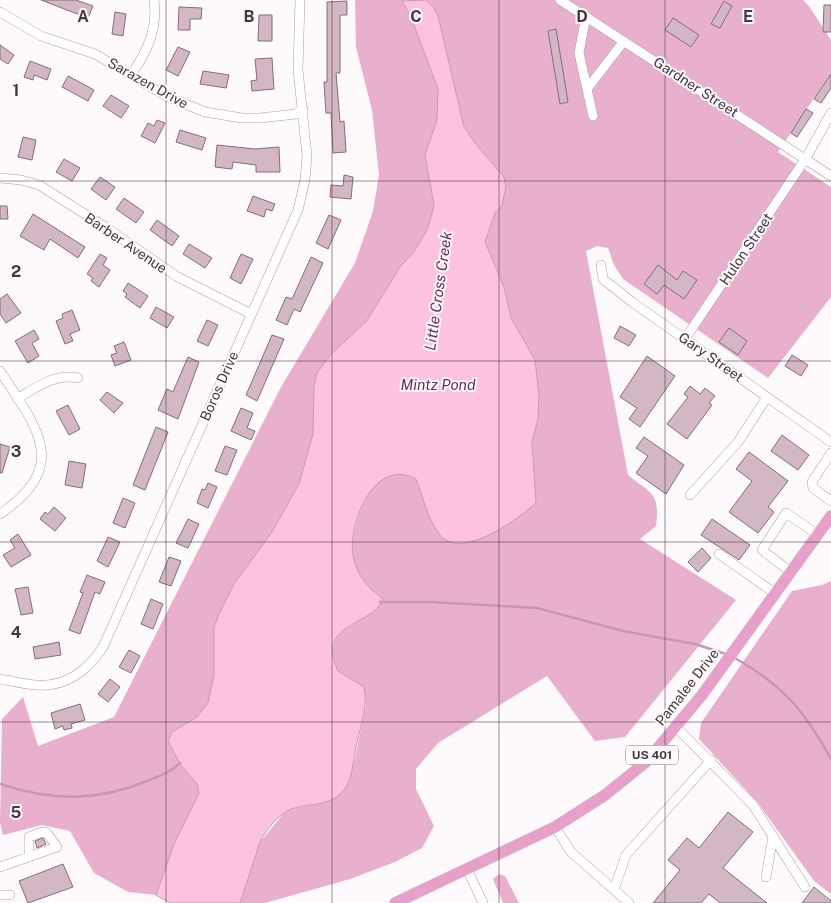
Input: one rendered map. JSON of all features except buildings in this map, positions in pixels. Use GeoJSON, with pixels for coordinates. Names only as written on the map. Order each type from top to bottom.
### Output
{"type":"FeatureCollection","features":[{"type":"Feature","properties":{"kind":"main road","name":"Pamalee Drive"},"geometry":{"type":"LineString","coordinates":[[395,903],[554,827],[581,812],[646,762],[676,727],[830,519]]}},
{"type":"Feature","properties":{"kind":"street"},"geometry":{"type":"LineString","coordinates":[[131,75],[150,42],[155,18],[154,0]]}},
{"type":"Feature","properties":{"kind":"street","name":"Boros Drive"},"geometry":{"type":"LineString","coordinates":[[0,680],[38,686],[56,684],[78,674],[96,658],[103,647],[251,314],[301,198],[307,156],[298,70],[300,0]]}},
{"type":"Feature","properties":{"kind":"street","name":"Gardner Street"},"geometry":{"type":"LineString","coordinates":[[560,0],[831,176]]}},
{"type":"Feature","properties":{"kind":"street","name":"Sarazen Drive"},"geometry":{"type":"LineString","coordinates":[[0,12],[41,36],[95,54],[188,107],[223,116],[260,118],[296,114],[303,109]]}},
{"type":"Feature","properties":{"kind":"street"},"geometry":{"type":"LineString","coordinates":[[586,16],[580,53],[593,116]]}},
{"type":"Feature","properties":{"kind":"street"},"geometry":{"type":"LineString","coordinates":[[587,90],[624,41]]}},
{"type":"Feature","properties":{"kind":"street","name":"Hulon Street"},"geometry":{"type":"LineString","coordinates":[[685,339],[806,158],[831,113]]}},
{"type":"Feature","properties":{"kind":"street","name":"Barber Avenue"},"geometry":{"type":"LineString","coordinates":[[0,178],[21,180],[39,185],[107,228],[176,276],[251,314]]}},
{"type":"Feature","properties":{"kind":"street","name":"Gary Street"},"geometry":{"type":"LineString","coordinates":[[601,265],[603,279],[831,442]]}},
{"type":"Feature","properties":{"kind":"street"},"geometry":{"type":"LineString","coordinates":[[0,371],[37,430],[41,448],[40,466],[33,483],[26,493],[0,514]]}},
{"type":"Feature","properties":{"kind":"street"},"geometry":{"type":"LineString","coordinates":[[18,399],[53,378],[65,376],[78,378]]}},
{"type":"Feature","properties":{"kind":"street"},"geometry":{"type":"LineString","coordinates":[[690,495],[738,442],[767,397]]}},
{"type":"Feature","properties":{"kind":"street"},"geometry":{"type":"LineString","coordinates":[[831,453],[812,482],[813,488],[831,501]]}},
{"type":"Feature","properties":{"kind":"street"},"geometry":{"type":"LineString","coordinates":[[791,572],[762,550],[786,514],[818,534]]}},
{"type":"Feature","properties":{"kind":"street"},"geometry":{"type":"LineString","coordinates":[[719,554],[776,594]]}},
{"type":"Feature","properties":{"kind":"street"},"geometry":{"type":"LineString","coordinates":[[676,727],[711,760],[752,805],[805,887]]}},
{"type":"Feature","properties":{"kind":"street"},"geometry":{"type":"LineString","coordinates":[[616,896],[626,855],[711,760]]}},
{"type":"Feature","properties":{"kind":"street"},"geometry":{"type":"LineString","coordinates":[[554,827],[571,852],[616,896],[629,903]]}},
{"type":"Feature","properties":{"kind":"street"},"geometry":{"type":"LineString","coordinates":[[766,877],[772,836]]}},
{"type":"Feature","properties":{"kind":"street"},"geometry":{"type":"LineString","coordinates":[[0,867],[29,857]]}},
{"type":"Feature","properties":{"kind":"street"},"geometry":{"type":"LineString","coordinates":[[467,869],[483,903]]}},
{"type":"Feature","properties":{"kind":"street"},"geometry":{"type":"LineString","coordinates":[[0,895],[10,895]]}},
{"type":"Feature","properties":{"kind":"shaded area"},"geometry":{"type":"Polygon","coordinates":[[[355,0],[405,0],[402,1],[411,17],[438,89],[437,120],[425,156],[434,205],[431,217],[427,230],[414,252],[400,267],[366,322],[333,352],[317,373],[313,434],[299,484],[272,532],[234,584],[214,628],[214,675],[208,703],[197,717],[172,732],[168,741],[180,764],[197,784],[199,793],[174,844],[156,895],[128,892],[94,873],[70,831],[42,825],[3,835],[0,823],[2,719],[23,697],[38,746],[114,717],[281,387],[355,263],[373,211],[379,175],[372,110],[356,47],[355,0]]]}},
{"type":"Feature","properties":{"kind":"shaded area"},"geometry":{"type":"Polygon","coordinates":[[[426,0],[803,0],[831,40],[831,73],[778,152],[831,187],[831,297],[768,378],[623,279],[614,265],[608,248],[597,246],[586,251],[628,475],[652,495],[657,507],[656,526],[640,539],[736,600],[625,737],[595,741],[547,676],[438,743],[416,769],[416,789],[434,826],[422,848],[395,862],[350,879],[265,903],[240,903],[260,842],[283,814],[291,809],[317,804],[354,763],[366,705],[364,687],[338,671],[333,653],[334,645],[341,632],[374,611],[381,597],[367,585],[360,575],[353,557],[355,528],[367,497],[376,485],[387,477],[401,474],[416,479],[440,535],[536,503],[532,442],[538,419],[539,396],[535,360],[511,318],[504,287],[485,242],[495,213],[502,205],[475,143],[464,127],[438,16],[426,0]]]}},
{"type":"Feature","properties":{"kind":"shaded area"},"geometry":{"type":"Polygon","coordinates":[[[831,581],[831,894],[814,881],[758,803],[699,739],[701,723],[792,591],[822,585],[831,581]]]}},
{"type":"Feature","properties":{"kind":"shaded area"},"geometry":{"type":"Polygon","coordinates":[[[499,874],[505,876],[519,903],[503,903],[493,879],[499,874]]]}},
{"type":"Feature","properties":{"kind":"water","name":"Mintz Pond"},"geometry":{"type":"Polygon","coordinates":[[[426,0],[434,8],[438,16],[464,127],[504,177],[506,187],[502,205],[495,213],[485,242],[504,287],[511,318],[535,360],[539,396],[538,419],[532,442],[536,503],[504,527],[490,534],[463,543],[451,542],[441,536],[436,530],[426,509],[416,479],[401,474],[387,477],[375,486],[358,514],[352,547],[354,560],[361,576],[369,587],[383,600],[376,609],[339,635],[334,644],[333,655],[338,671],[364,687],[365,694],[364,715],[349,782],[335,798],[286,811],[273,823],[260,842],[240,903],[170,903],[156,895],[174,844],[199,793],[197,784],[180,764],[168,741],[172,732],[197,717],[208,703],[214,675],[214,628],[218,616],[234,584],[272,532],[299,484],[313,434],[314,386],[317,373],[333,352],[366,322],[400,267],[414,252],[427,230],[431,217],[434,205],[425,155],[437,120],[438,89],[411,17],[402,1],[426,0]]]}},
{"type":"Feature","properties":{"kind":"waterway"},"geometry":{"type":"LineString","coordinates":[[380,602],[431,602],[537,608],[623,631],[695,644],[726,654]]}},
{"type":"Feature","properties":{"kind":"waterway"},"geometry":{"type":"LineString","coordinates":[[733,657],[766,678],[791,700],[811,726],[831,759]]}},
{"type":"Feature","properties":{"kind":"waterway"},"geometry":{"type":"LineString","coordinates":[[0,784],[37,794],[74,797],[92,796],[110,793],[147,781],[169,771],[180,763]]}},
{"type":"Feature","properties":{"kind":"water label","name":"Little Cross Creek"},"geometry":{"type":"Point","coordinates":[438,291]}}]}
